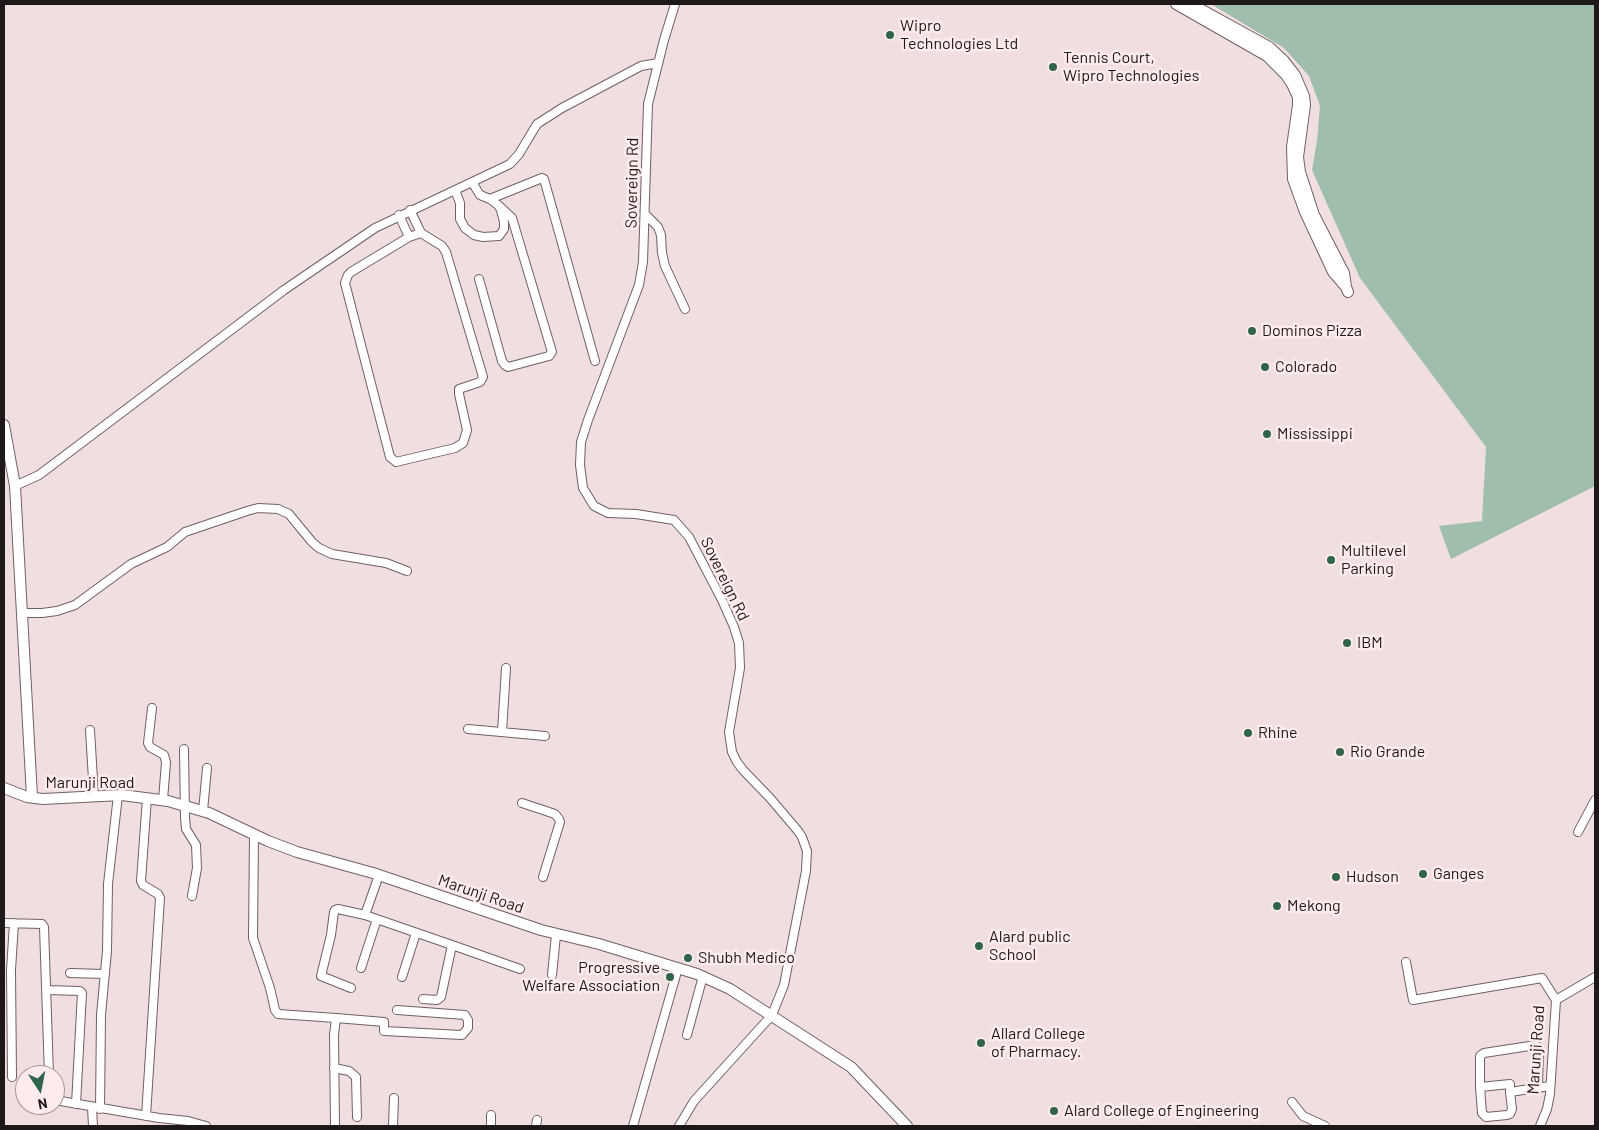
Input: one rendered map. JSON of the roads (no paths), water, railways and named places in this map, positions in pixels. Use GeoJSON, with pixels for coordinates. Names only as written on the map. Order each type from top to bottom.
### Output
{"type":"FeatureCollection","features":[{"type":"Feature","properties":{"kind":"street","name":"Sovereign Rd"},"geometry":{"type":"LineString","coordinates":[[675,4],[648,104],[643,262],[639,285],[588,420],[581,442],[580,465],[583,488],[594,506],[608,514],[636,514],[674,520],[689,537],[701,557],[734,627],[739,643],[740,668],[729,732],[732,752],[743,770],[798,831],[808,851],[806,871],[784,985],[772,1015]]}},
{"type":"Feature","properties":{"kind":"street"},"geometry":{"type":"LineString","coordinates":[[1176,4],[1267,56],[1286,75],[1292,84],[1298,97],[1292,147],[1293,179],[1299,198],[1321,238],[1344,273],[1347,289]]}},
{"type":"Feature","properties":{"kind":"street"},"geometry":{"type":"LineString","coordinates":[[1192,4],[1269,47],[1284,60],[1296,75],[1304,96],[1305,105],[1298,157],[1300,172],[1321,238]]}},
{"type":"Feature","properties":{"kind":"street"},"geometry":{"type":"LineString","coordinates":[[15,486],[39,475],[284,290],[375,228],[510,164],[519,154],[537,124],[562,108],[641,66],[658,63]]}},
{"type":"Feature","properties":{"kind":"street"},"geometry":{"type":"LineString","coordinates":[[490,199],[542,178],[544,179],[595,361]]}},
{"type":"Feature","properties":{"kind":"street"},"geometry":{"type":"LineString","coordinates":[[472,182],[480,195],[490,199],[512,218],[552,352],[550,356],[508,367],[505,365],[502,361],[479,279]]}},
{"type":"Feature","properties":{"kind":"street"},"geometry":{"type":"LineString","coordinates":[[455,190],[460,203],[460,220],[468,231],[483,238],[499,236],[504,229],[503,216],[498,205]]}},
{"type":"Feature","properties":{"kind":"street"},"geometry":{"type":"LineString","coordinates":[[410,210],[421,232],[442,246],[446,252],[483,378],[480,382],[459,388],[467,430],[463,443],[455,448],[396,462],[390,457],[345,282],[351,272],[409,237],[421,232]]}},
{"type":"Feature","properties":{"kind":"street"},"geometry":{"type":"LineString","coordinates":[[645,214],[658,227],[661,235],[665,266],[685,309]]}},
{"type":"Feature","properties":{"kind":"street"},"geometry":{"type":"LineString","coordinates":[[399,215],[409,237]]}},
{"type":"Feature","properties":{"kind":"street"},"geometry":{"type":"LineString","coordinates":[[4,425],[15,486],[32,797]]}},
{"type":"Feature","properties":{"kind":"street"},"geometry":{"type":"LineString","coordinates":[[23,613],[57,611],[74,605],[131,564],[167,547],[185,532],[258,508],[278,509],[289,514],[319,548],[340,555],[386,563],[407,572]]}},
{"type":"Feature","properties":{"kind":"street"},"geometry":{"type":"LineString","coordinates":[[502,732],[506,668]]}},
{"type":"Feature","properties":{"kind":"street"},"geometry":{"type":"LineString","coordinates":[[152,708],[148,743],[150,747],[164,755],[166,762],[163,800]]}},
{"type":"Feature","properties":{"kind":"street"},"geometry":{"type":"LineString","coordinates":[[90,730],[94,796]]}},
{"type":"Feature","properties":{"kind":"street"},"geometry":{"type":"LineString","coordinates":[[468,730],[544,736]]}},
{"type":"Feature","properties":{"kind":"street"},"geometry":{"type":"LineString","coordinates":[[184,749],[186,829],[196,845],[197,868],[192,896]]}},
{"type":"Feature","properties":{"kind":"street"},"geometry":{"type":"LineString","coordinates":[[203,811],[207,768]]}},
{"type":"Feature","properties":{"kind":"street","name":"Marunji Road"},"geometry":{"type":"LineString","coordinates":[[4,788],[32,797],[56,799],[118,795],[163,800],[223,818],[254,834],[297,852],[379,875],[556,934],[598,944],[702,976],[730,989],[855,1070],[907,1126]]}},
{"type":"Feature","properties":{"kind":"street"},"geometry":{"type":"LineString","coordinates":[[93,1126],[96,1108],[109,912],[108,884],[118,795]]}},
{"type":"Feature","properties":{"kind":"street"},"geometry":{"type":"LineString","coordinates":[[146,1116],[160,898],[158,894],[143,885],[141,881],[147,798]]}},
{"type":"Feature","properties":{"kind":"street"},"geometry":{"type":"LineString","coordinates":[[1578,832],[1595,800]]}},
{"type":"Feature","properties":{"kind":"street"},"geometry":{"type":"LineString","coordinates":[[522,802],[555,814],[560,822],[543,877]]}},
{"type":"Feature","properties":{"kind":"street"},"geometry":{"type":"LineString","coordinates":[[254,834],[253,938],[270,988],[275,1010],[278,1014],[384,1022],[384,1031],[462,1035],[468,1028],[468,1020],[465,1015],[397,1010]]}},
{"type":"Feature","properties":{"kind":"street"},"geometry":{"type":"LineString","coordinates":[[365,915],[379,875]]}},
{"type":"Feature","properties":{"kind":"street"},"geometry":{"type":"LineString","coordinates":[[351,988],[321,976],[335,910],[378,919],[520,969]]}},
{"type":"Feature","properties":{"kind":"street"},"geometry":{"type":"LineString","coordinates":[[361,968],[378,919]]}},
{"type":"Feature","properties":{"kind":"street"},"geometry":{"type":"LineString","coordinates":[[4,923],[42,924],[44,927],[49,1065]]}},
{"type":"Feature","properties":{"kind":"street"},"geometry":{"type":"LineString","coordinates":[[12,1076],[10,970],[14,923]]}},
{"type":"Feature","properties":{"kind":"street"},"geometry":{"type":"LineString","coordinates":[[402,977],[416,933]]}},
{"type":"Feature","properties":{"kind":"street"},"geometry":{"type":"LineString","coordinates":[[552,975],[556,934]]}},
{"type":"Feature","properties":{"kind":"street"},"geometry":{"type":"LineString","coordinates":[[423,998],[437,1000],[440,997],[452,945]]}},
{"type":"Feature","properties":{"kind":"street","name":"Marunji Road"},"geometry":{"type":"LineString","coordinates":[[1406,962],[1413,1000],[1542,978],[1556,1000],[1547,1110],[1540,1126]]}},
{"type":"Feature","properties":{"kind":"street"},"geometry":{"type":"LineString","coordinates":[[633,1126],[678,968]]}},
{"type":"Feature","properties":{"kind":"street"},"geometry":{"type":"LineString","coordinates":[[70,973],[105,974]]}},
{"type":"Feature","properties":{"kind":"street"},"geometry":{"type":"LineString","coordinates":[[688,1035],[702,976]]}},
{"type":"Feature","properties":{"kind":"street"},"geometry":{"type":"LineString","coordinates":[[1556,1000],[1595,977]]}},
{"type":"Feature","properties":{"kind":"street"},"geometry":{"type":"LineString","coordinates":[[47,990],[82,993],[76,1104]]}},
{"type":"Feature","properties":{"kind":"street"},"geometry":{"type":"LineString","coordinates":[[679,1126],[694,1101],[772,1015]]}},
{"type":"Feature","properties":{"kind":"street"},"geometry":{"type":"LineString","coordinates":[[335,1126],[334,1035],[336,1018]]}},
{"type":"Feature","properties":{"kind":"street"},"geometry":{"type":"LineString","coordinates":[[1480,1087],[1510,1084],[1512,1109],[1510,1114],[1507,1116],[1486,1117],[1482,1112],[1480,1087],[1480,1056],[1481,1054],[1536,1045],[1538,1049],[1538,1087]]}},
{"type":"Feature","properties":{"kind":"street"},"geometry":{"type":"LineString","coordinates":[[334,1068],[349,1071],[356,1076],[358,1117]]}},
{"type":"Feature","properties":{"kind":"street"},"geometry":{"type":"LineString","coordinates":[[1510,1092],[1550,1086]]}},
{"type":"Feature","properties":{"kind":"street"},"geometry":{"type":"LineString","coordinates":[[393,1126],[394,1098]]}},
{"type":"Feature","properties":{"kind":"street"},"geometry":{"type":"LineString","coordinates":[[65,1102],[146,1116],[188,1121],[206,1126]]}},
{"type":"Feature","properties":{"kind":"street"},"geometry":{"type":"LineString","coordinates":[[1292,1102],[1302,1116],[1324,1126]]}},
{"type":"Feature","properties":{"kind":"street"},"geometry":{"type":"LineString","coordinates":[[491,1115],[491,1126]]}},
{"type":"Feature","properties":{"kind":"place","name":"Wipro Technologies Ltd"},"geometry":{"type":"Point","coordinates":[890,35]}},
{"type":"Feature","properties":{"kind":"place","name":"Tennis Court, Wipro Technologies"},"geometry":{"type":"Point","coordinates":[1053,67]}},
{"type":"Feature","properties":{"kind":"place","name":"Dominos Pizza"},"geometry":{"type":"Point","coordinates":[1252,331]}},
{"type":"Feature","properties":{"kind":"place","name":"Colorado"},"geometry":{"type":"Point","coordinates":[1265,367]}},
{"type":"Feature","properties":{"kind":"place","name":"Mississippi"},"geometry":{"type":"Point","coordinates":[1267,434]}},
{"type":"Feature","properties":{"kind":"place","name":"Multilevel Parking"},"geometry":{"type":"Point","coordinates":[1331,560]}},
{"type":"Feature","properties":{"kind":"place","name":"IBM"},"geometry":{"type":"Point","coordinates":[1347,643]}},
{"type":"Feature","properties":{"kind":"place","name":"Rhine"},"geometry":{"type":"Point","coordinates":[1248,733]}},
{"type":"Feature","properties":{"kind":"place","name":"Rio Grande"},"geometry":{"type":"Point","coordinates":[1340,752]}},
{"type":"Feature","properties":{"kind":"place","name":"Ganges"},"geometry":{"type":"Point","coordinates":[1423,874]}},
{"type":"Feature","properties":{"kind":"place","name":"Hudson"},"geometry":{"type":"Point","coordinates":[1336,877]}},
{"type":"Feature","properties":{"kind":"place","name":"Mekong"},"geometry":{"type":"Point","coordinates":[1277,906]}},
{"type":"Feature","properties":{"kind":"place","name":"Alard public School"},"geometry":{"type":"Point","coordinates":[979,946]}},
{"type":"Feature","properties":{"kind":"place","name":"Shubh Medico"},"geometry":{"type":"Point","coordinates":[688,958]}},
{"type":"Feature","properties":{"kind":"place","name":"Progressive Welfare Association"},"geometry":{"type":"Point","coordinates":[670,977]}},
{"type":"Feature","properties":{"kind":"place","name":"Allard College of Pharmacy."},"geometry":{"type":"Point","coordinates":[981,1043]}},
{"type":"Feature","properties":{"kind":"place","name":"Alard College of Engineering"},"geometry":{"type":"Point","coordinates":[1054,1111]}}]}
